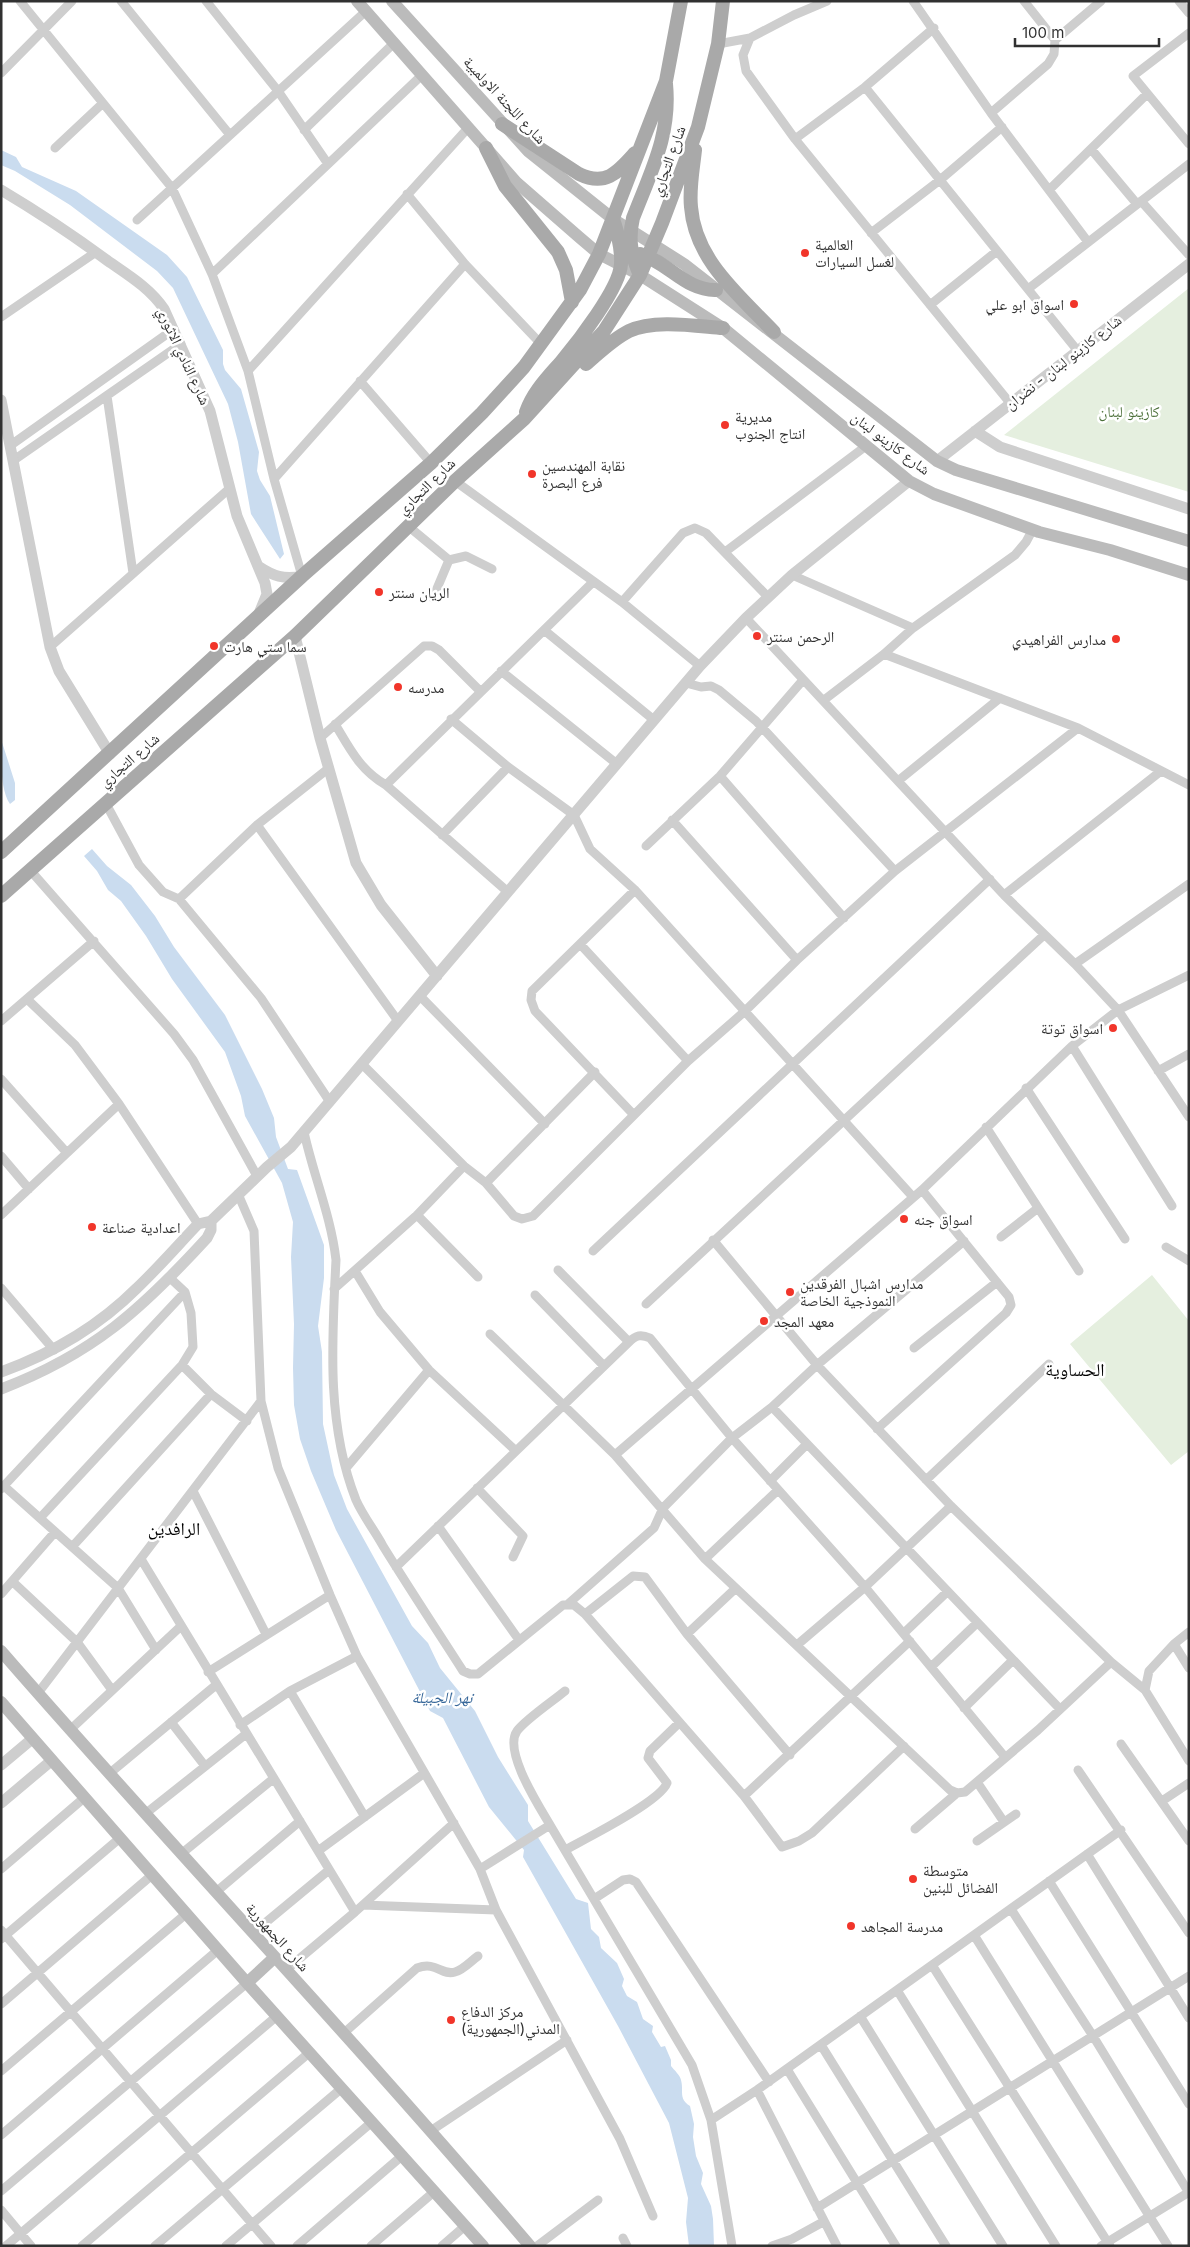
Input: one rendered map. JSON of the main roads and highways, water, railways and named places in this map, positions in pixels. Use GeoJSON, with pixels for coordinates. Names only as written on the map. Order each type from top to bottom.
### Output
{"type":"FeatureCollection","features":[{"type":"Feature","properties":{"kind":"main road"},"geometry":{"type":"LineString","coordinates":[[357,1],[516,182],[600,254],[651,250],[702,290],[716,290]]}},
{"type":"Feature","properties":{"kind":"main road","name":"شارع اللجنة الاولمبية"},"geometry":{"type":"LineString","coordinates":[[392,1],[528,151],[630,230],[651,250]]}},
{"type":"Feature","properties":{"kind":"main road","name":"شارع التجاري"},"geometry":{"type":"LineString","coordinates":[[1,852],[256,621],[302,576],[431,463],[524,367],[572,302],[590,275],[600,254],[666,81],[681,1]]}},
{"type":"Feature","properties":{"kind":"main road","name":"شارع التجاري"},"geometry":{"type":"LineString","coordinates":[[1,896],[105,802],[295,636],[455,481],[524,419],[604,332],[640,275],[698,127],[718,44],[723,1]]}},
{"type":"Feature","properties":{"kind":"main road"},"geometry":{"type":"LineString","coordinates":[[524,419],[533,395],[582,335],[604,301],[621,266],[630,230],[666,129],[668,104],[666,81]]}},
{"type":"Feature","properties":{"kind":"main road"},"geometry":{"type":"LineString","coordinates":[[502,124],[579,174],[590,179],[601,179],[614,175],[641,147]]}},
{"type":"Feature","properties":{"kind":"main road"},"geometry":{"type":"LineString","coordinates":[[698,127],[690,191],[696,235],[707,257],[717,271],[774,332]]}},
{"type":"Feature","properties":{"kind":"main road"},"geometry":{"type":"LineString","coordinates":[[486,148],[505,186],[558,252],[566,270],[572,302]]}},
{"type":"Feature","properties":{"kind":"main road"},"geometry":{"type":"LineString","coordinates":[[614,219],[626,251],[640,275]]}},
{"type":"Feature","properties":{"kind":"main road","name":"شارع كازينو لبنان"},"geometry":{"type":"LineString","coordinates":[[600,254],[640,275],[723,328],[910,481],[934,494],[1033,529],[1110,550],[1189,575]]}},
{"type":"Feature","properties":{"kind":"main road","name":"شارع كازينو لبنان"},"geometry":{"type":"LineString","coordinates":[[716,290],[774,332],[937,461],[956,470],[1189,541]]}},
{"type":"Feature","properties":{"kind":"main road"},"geometry":{"type":"LineString","coordinates":[[546,396],[564,384],[617,338],[630,330],[648,325],[723,328]]}},
{"type":"Feature","properties":{"kind":"main road","name":"شارع الجمهورية"},"geometry":{"type":"LineString","coordinates":[[1,1651],[181,1854],[345,2032],[432,2130],[530,2246]]}},
{"type":"Feature","properties":{"kind":"main road"},"geometry":{"type":"LineString","coordinates":[[1,1702],[247,1983],[483,2246]]}},
{"type":"Feature","properties":{"kind":"main road"},"geometry":{"type":"LineString","coordinates":[[247,1983],[274,1956]]}},
{"type":"Feature","properties":{"kind":"water"},"geometry":{"type":"Polygon","coordinates":[[[1,150],[16,157],[22,167],[76,191],[167,255],[187,277],[223,350],[225,370],[241,389],[259,452],[257,471],[270,496],[284,554],[280,559],[251,514],[238,442],[228,404],[173,288],[157,271],[70,205],[15,171],[1,165],[1,150]]]}},
{"type":"Feature","properties":{"kind":"water"},"geometry":{"type":"Polygon","coordinates":[[[1,739],[15,783],[15,800],[10,804],[4,791],[1,739]]]}},
{"type":"Feature","properties":{"kind":"water","name":"نهر الجبيلة"},"geometry":{"type":"Polygon","coordinates":[[[92,849],[107,866],[131,885],[155,916],[174,947],[225,1015],[262,1089],[274,1118],[276,1137],[288,1169],[297,1170],[324,1245],[324,1278],[318,1326],[322,1352],[323,1424],[334,1475],[347,1509],[412,1626],[428,1643],[440,1668],[475,1711],[498,1757],[528,1805],[528,1821],[576,1899],[588,1903],[591,1929],[599,1937],[601,1948],[617,1963],[624,1979],[622,1986],[627,1996],[637,2002],[643,2019],[653,2026],[652,2032],[661,2047],[665,2046],[671,2060],[671,2066],[680,2078],[684,2101],[690,2106],[694,2124],[693,2137],[696,2156],[703,2173],[701,2184],[711,2206],[714,2246],[689,2246],[686,2222],[688,2198],[669,2123],[618,2026],[523,1857],[524,1850],[489,1807],[443,1718],[430,1711],[336,1530],[311,1471],[300,1439],[294,1405],[294,1324],[291,1257],[293,1222],[282,1183],[245,1116],[241,1096],[225,1052],[172,979],[146,936],[121,901],[108,890],[97,871],[84,856],[92,849]]]}},
{"type":"Feature","properties":{"kind":"place","name":"العالمية لغسل السيارات"},"geometry":{"type":"Point","coordinates":[805,253]}},
{"type":"Feature","properties":{"kind":"place","name":"اسواق ابو علي"},"geometry":{"type":"Point","coordinates":[1074,304]}},
{"type":"Feature","properties":{"kind":"place","name":"مديرية انتاج الجنوب"},"geometry":{"type":"Point","coordinates":[725,425]}},
{"type":"Feature","properties":{"kind":"place","name":"نقابة المهندسين فرع البصرة"},"geometry":{"type":"Point","coordinates":[532,474]}},
{"type":"Feature","properties":{"kind":"place","name":"الريان سنتر"},"geometry":{"type":"Point","coordinates":[379,592]}},
{"type":"Feature","properties":{"kind":"place","name":"الرحمن سنتر"},"geometry":{"type":"Point","coordinates":[757,636]}},
{"type":"Feature","properties":{"kind":"place","name":"مدارس الفراهيدي"},"geometry":{"type":"Point","coordinates":[1116,639]}},
{"type":"Feature","properties":{"kind":"place","name":"سما ستي هارت"},"geometry":{"type":"Point","coordinates":[214,646]}},
{"type":"Feature","properties":{"kind":"place","name":"مدرسه"},"geometry":{"type":"Point","coordinates":[398,687]}},
{"type":"Feature","properties":{"kind":"place","name":"اسواق توتة"},"geometry":{"type":"Point","coordinates":[1113,1028]}},
{"type":"Feature","properties":{"kind":"place","name":"اسواق جنه"},"geometry":{"type":"Point","coordinates":[904,1219]}},
{"type":"Feature","properties":{"kind":"place","name":"اعدادية صناعة"},"geometry":{"type":"Point","coordinates":[92,1227]}},
{"type":"Feature","properties":{"kind":"place","name":"مدارس اشبال الفرقدين النموذجية الخاصة"},"geometry":{"type":"Point","coordinates":[790,1292]}},
{"type":"Feature","properties":{"kind":"place","name":"معهد المجد"},"geometry":{"type":"Point","coordinates":[764,1321]}},
{"type":"Feature","properties":{"kind":"place","name":"متوسطة الفضائل للبنين"},"geometry":{"type":"Point","coordinates":[913,1879]}},
{"type":"Feature","properties":{"kind":"place","name":"مدرسة المجاهد"},"geometry":{"type":"Point","coordinates":[851,1926]}},
{"type":"Feature","properties":{"kind":"place","name":"مركز الدفاع المدني(الجمهورية)"},"geometry":{"type":"Point","coordinates":[451,2020]}},
{"type":"Feature","properties":{"kind":"district","name":"الحساوية"},"geometry":{"type":"Point","coordinates":[1075,1369]}},
{"type":"Feature","properties":{"kind":"district","name":"الرافدين"},"geometry":{"type":"Point","coordinates":[174,1528]}},
{"type":"Feature","properties":{"kind":"park label","name":"كازينو لبنان"},"geometry":{"type":"Point","coordinates":[1129,411]}}]}
